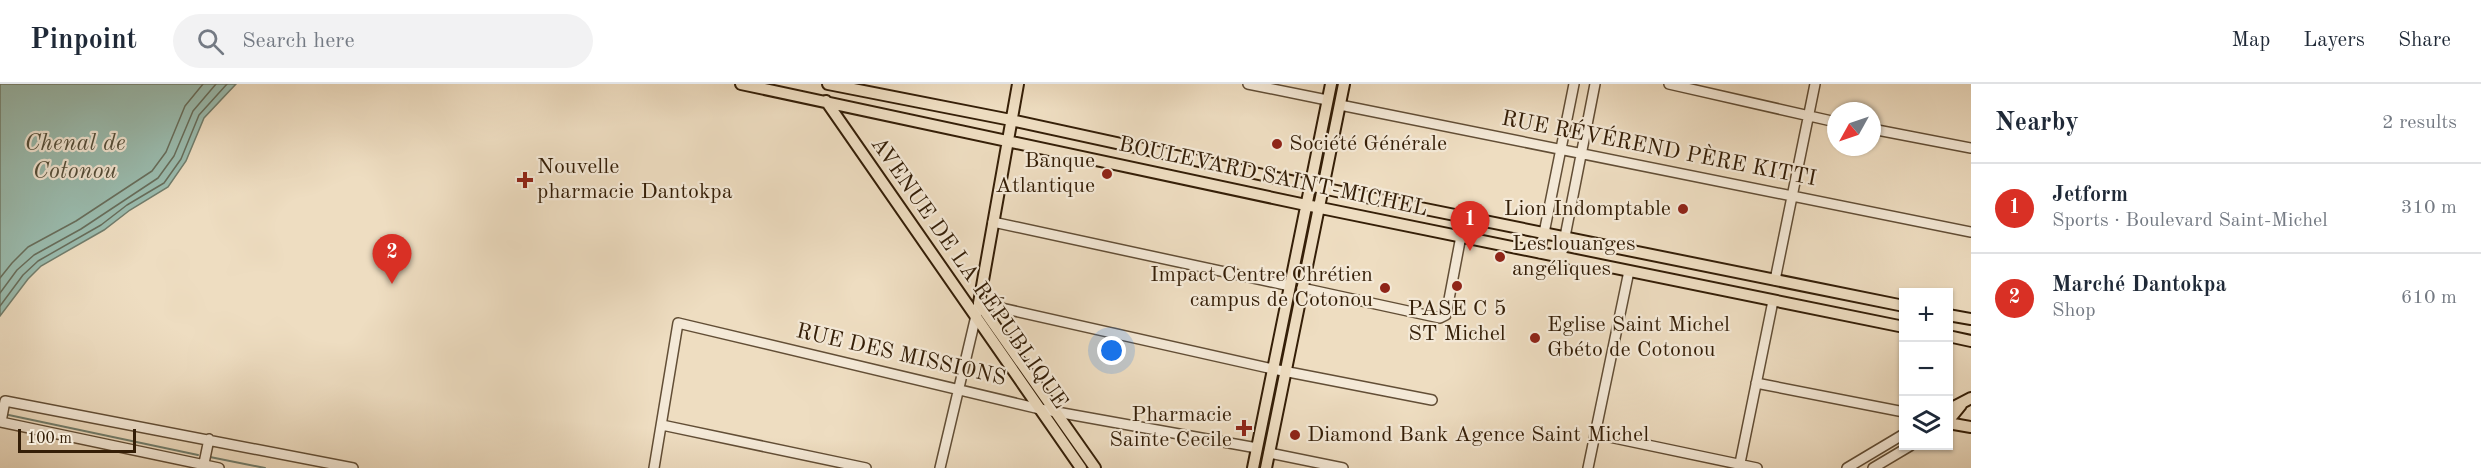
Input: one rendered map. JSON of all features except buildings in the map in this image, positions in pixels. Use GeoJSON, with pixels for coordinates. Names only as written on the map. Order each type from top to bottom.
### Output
{"type":"FeatureCollection","features":[{"type":"Feature","properties":{"kind":"main road","name":"BOULEVARD SAINT-MICHEL"},"geometry":{"type":"LineString","coordinates":[[741,84],[826,100],[1306,205],[1899,326]]}},
{"type":"Feature","properties":{"kind":"main road","name":"BOULEVARD SAINT-MICHEL"},"geometry":{"type":"LineString","coordinates":[[828,84],[1011,120],[1565,238],[1899,305]]}},
{"type":"Feature","properties":{"kind":"main road"},"geometry":{"type":"LineString","coordinates":[[979,303],[1006,141],[1018,84]]}},
{"type":"Feature","properties":{"kind":"main road"},"geometry":{"type":"LineString","coordinates":[[1253,468],[1331,84]]}},
{"type":"Feature","properties":{"kind":"main road"},"geometry":{"type":"LineString","coordinates":[[1266,468],[1344,84]]}},
{"type":"Feature","properties":{"kind":"main road","name":"AVENUE DE LA RÉPUBLIQUE"},"geometry":{"type":"LineString","coordinates":[[826,100],[1081,468]]}},
{"type":"Feature","properties":{"kind":"main road","name":"AVENUE DE LA RÉPUBLIQUE"},"geometry":{"type":"LineString","coordinates":[[979,303],[1095,468]]}},
{"type":"Feature","properties":{"kind":"main road"},"geometry":{"type":"LineString","coordinates":[[1953,316],[1971,320]]}},
{"type":"Feature","properties":{"kind":"main road"},"geometry":{"type":"LineString","coordinates":[[1953,337],[1971,341]]}},
{"type":"Feature","properties":{"kind":"main road"},"geometry":{"type":"LineString","coordinates":[[1953,407],[1967,400]]}},
{"type":"Feature","properties":{"kind":"main road"},"geometry":{"type":"LineString","coordinates":[[1953,416],[1967,400]]}},
{"type":"Feature","properties":{"kind":"main road"},"geometry":{"type":"LineString","coordinates":[[1953,423],[1971,427]]}},
{"type":"Feature","properties":{"kind":"street"},"geometry":{"type":"LineString","coordinates":[[1248,84],[1327,100]]}},
{"type":"Feature","properties":{"kind":"street"},"geometry":{"type":"LineString","coordinates":[[1540,253],[1574,84]]}},
{"type":"Feature","properties":{"kind":"street"},"geometry":{"type":"LineString","coordinates":[[1561,257],[1595,84]]}},
{"type":"Feature","properties":{"kind":"street"},"geometry":{"type":"LineString","coordinates":[[1669,84],[1827,120]]}},
{"type":"Feature","properties":{"kind":"street"},"geometry":{"type":"LineString","coordinates":[[1775,280],[1815,84]]}},
{"type":"Feature","properties":{"kind":"street","name":"RUE RÉVÉREND PÈRE KITTI"},"geometry":{"type":"LineString","coordinates":[[1340,105],[1971,232]]}},
{"type":"Feature","properties":{"kind":"street"},"geometry":{"type":"LineString","coordinates":[[1881,131],[1971,148]]}},
{"type":"Feature","properties":{"kind":"street"},"geometry":{"type":"LineString","coordinates":[[993,222],[1290,286]]}},
{"type":"Feature","properties":{"kind":"street"},"geometry":{"type":"LineString","coordinates":[[1302,288],[1440,318],[1446,315],[1461,236]]}},
{"type":"Feature","properties":{"kind":"street"},"geometry":{"type":"LineString","coordinates":[[1588,468],[1629,271]]}},
{"type":"Feature","properties":{"kind":"street"},"geometry":{"type":"LineString","coordinates":[[1739,466],[1773,301]]}},
{"type":"Feature","properties":{"kind":"street"},"geometry":{"type":"LineString","coordinates":[[940,468],[979,303],[1273,369],[1432,400]]}},
{"type":"Feature","properties":{"kind":"street","name":"RUE DES MISSIONS"},"geometry":{"type":"LineString","coordinates":[[662,425],[678,322],[1040,409],[1257,448]]}},
{"type":"Feature","properties":{"kind":"street"},"geometry":{"type":"LineString","coordinates":[[1756,383],[1899,411]]}},
{"type":"Feature","properties":{"kind":"street"},"geometry":{"type":"LineString","coordinates":[[219,468],[1,422],[4,401],[353,468]]}},
{"type":"Feature","properties":{"kind":"street"},"geometry":{"type":"LineString","coordinates":[[654,468],[662,425],[866,468]]}},
{"type":"Feature","properties":{"kind":"street"},"geometry":{"type":"LineString","coordinates":[[1595,434],[1757,468]]}},
{"type":"Feature","properties":{"kind":"street"},"geometry":{"type":"LineString","coordinates":[[1847,468],[1899,437]]}},
{"type":"Feature","properties":{"kind":"street"},"geometry":{"type":"LineString","coordinates":[[203,466],[209,440]]}},
{"type":"Feature","properties":{"kind":"street"},"geometry":{"type":"LineString","coordinates":[[1873,468],[1903,450]]}},
{"type":"Feature","properties":{"kind":"street"},"geometry":{"type":"LineString","coordinates":[[1269,453],[1343,468]]}},
{"type":"Feature","properties":{"kind":"water","name":"Chenal de Cotonou"},"geometry":{"type":"Polygon","coordinates":[[[0,84],[236,84],[204,118],[186,161],[168,187],[130,210],[104,230],[41,266],[28,279],[0,316],[0,84]]]}},
{"type":"Feature","properties":{"kind":"waterway"},"geometry":{"type":"LineString","coordinates":[[4,414],[198,455]]}},
{"type":"Feature","properties":{"kind":"waterway"},"geometry":{"type":"LineString","coordinates":[[210,457],[265,468]]}},
{"type":"Feature","properties":{"kind":"place","name":"Société Générale"},"geometry":{"type":"Point","coordinates":[1277,144]}},
{"type":"Feature","properties":{"kind":"place","name":"Banque Atlantique"},"geometry":{"type":"Point","coordinates":[1107,174]}},
{"type":"Feature","properties":{"kind":"place","name":"Nouvelle pharmacie Dantokpa"},"geometry":{"type":"Point","coordinates":[525,180]}},
{"type":"Feature","properties":{"kind":"place","name":"Lion Indomptable"},"geometry":{"type":"Point","coordinates":[1683,209]}},
{"type":"Feature","properties":{"kind":"place","name":"Jetform"},"geometry":{"type":"Point","coordinates":[1470,251]}},
{"type":"Feature","properties":{"kind":"place","name":"Les louanges angéliques"},"geometry":{"type":"Point","coordinates":[1500,257]}},
{"type":"Feature","properties":{"kind":"place","name":"Marché Dantokpa"},"geometry":{"type":"Point","coordinates":[392,284]}},
{"type":"Feature","properties":{"kind":"place","name":"PASE C 5 ST Michel"},"geometry":{"type":"Point","coordinates":[1457,286]}},
{"type":"Feature","properties":{"kind":"place","name":"Impact Centre Chrétien campus de Cotonou"},"geometry":{"type":"Point","coordinates":[1385,288]}},
{"type":"Feature","properties":{"kind":"place","name":"Eglise Saint Michel Gbéto de Cotonou"},"geometry":{"type":"Point","coordinates":[1535,338]}},
{"type":"Feature","properties":{"kind":"place","name":"Pharmacie Sainte Cecile"},"geometry":{"type":"Point","coordinates":[1244,428]}},
{"type":"Feature","properties":{"kind":"place","name":"Diamond Bank Agence Saint Michel"},"geometry":{"type":"Point","coordinates":[1295,435]}}]}
